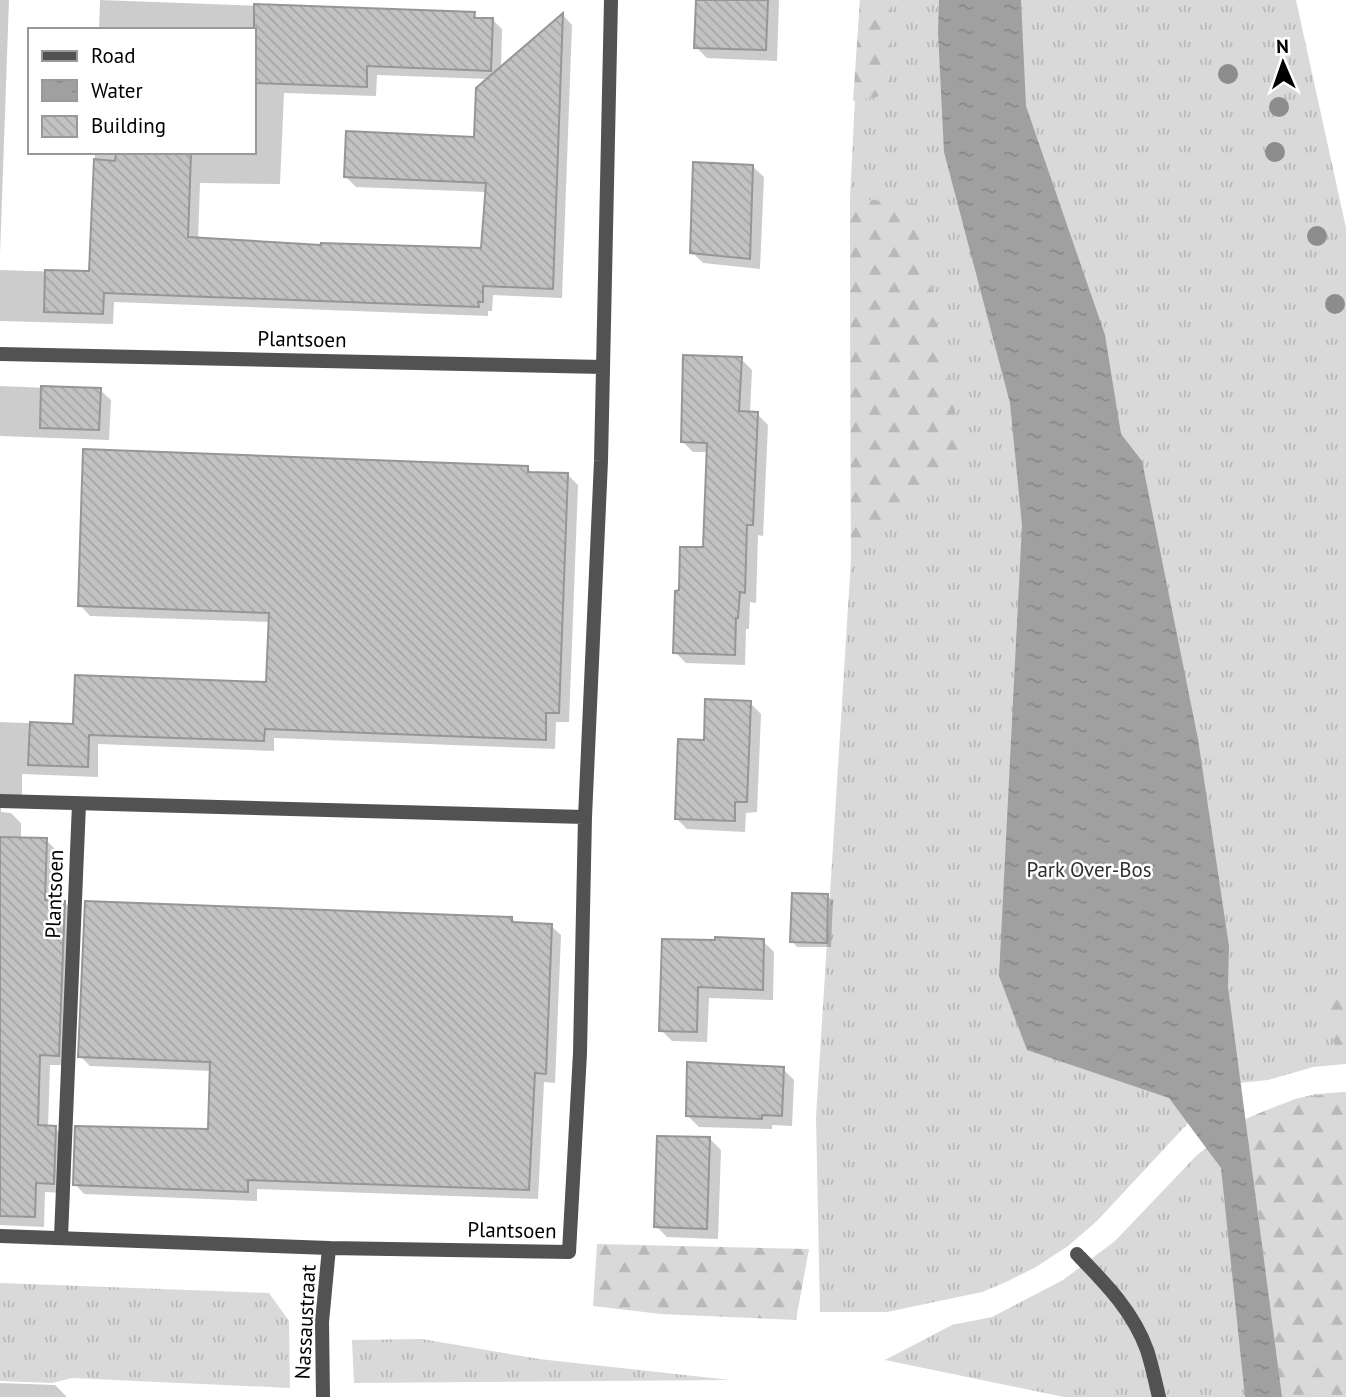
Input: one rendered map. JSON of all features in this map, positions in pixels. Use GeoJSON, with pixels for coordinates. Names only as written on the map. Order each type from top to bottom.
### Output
{"type":"FeatureCollection","features":[{"type":"Feature","properties":{"kind":"street","name":"Plantsoen"},"geometry":{"type":"LineString","coordinates":[[0,1236],[329,1248],[569,1252],[580,1053],[584,817],[603,367],[611,0]]}},
{"type":"Feature","properties":{"kind":"street","name":"Plantsoen"},"geometry":{"type":"LineString","coordinates":[[0,354],[603,367]]}},
{"type":"Feature","properties":{"kind":"street"},"geometry":{"type":"LineString","coordinates":[[0,801],[584,817]]}},
{"type":"Feature","properties":{"kind":"street","name":"Plantsoen"},"geometry":{"type":"LineString","coordinates":[[61,1237],[79,804]]}},
{"type":"Feature","properties":{"kind":"street","name":"Nassaustraat"},"geometry":{"type":"LineString","coordinates":[[323,1397],[322,1322],[329,1248]]}},
{"type":"Feature","properties":{"kind":"street"},"geometry":{"type":"LineString","coordinates":[[1077,1254],[1115,1295],[1132,1320],[1147,1350],[1159,1397]]}},
{"type":"Feature","properties":{"kind":"green space","name":"Park Over-Bos"},"geometry":{"type":"Polygon","coordinates":[[[860,0],[1296,0],[1346,228],[1346,1064],[1313,1067],[1268,1080],[1229,1084],[1190,1121],[1097,1221],[1068,1246],[1006,1282],[982,1292],[887,1312],[820,1312],[816,1117],[851,560],[850,198],[860,0]]]}},
{"type":"Feature","properties":{"kind":"green space"},"geometry":{"type":"Polygon","coordinates":[[[860,0],[892,0],[890,85],[877,97],[853,101],[860,0]]]}},
{"type":"Feature","properties":{"kind":"green space"},"geometry":{"type":"Polygon","coordinates":[[[850,198],[916,204],[963,449],[851,560],[850,198]]]}},
{"type":"Feature","properties":{"kind":"green space"},"geometry":{"type":"Polygon","coordinates":[[[1346,972],[1346,1064],[1340,1064],[1323,1006],[1346,972]]]}},
{"type":"Feature","properties":{"kind":"green space"},"geometry":{"type":"Polygon","coordinates":[[[1346,1092],[1346,1397],[1064,1397],[885,1360],[952,1325],[992,1317],[1063,1280],[1115,1241],[1197,1155],[1246,1119],[1295,1099],[1346,1092]]]}},
{"type":"Feature","properties":{"kind":"green space"},"geometry":{"type":"Polygon","coordinates":[[[1346,1092],[1346,1397],[1282,1397],[1246,1119],[1295,1101],[1346,1092]]]}},
{"type":"Feature","properties":{"kind":"green space"},"geometry":{"type":"Polygon","coordinates":[[[597,1244],[809,1249],[796,1320],[661,1314],[593,1306],[597,1244]]]}},
{"type":"Feature","properties":{"kind":"green space"},"geometry":{"type":"Polygon","coordinates":[[[0,1283],[269,1293],[289,1321],[290,1388],[72,1378],[52,1383],[0,1381],[0,1283]]]}},
{"type":"Feature","properties":{"kind":"green space"},"geometry":{"type":"Polygon","coordinates":[[[422,1339],[539,1359],[730,1380],[354,1383],[352,1340],[422,1339]]]}},
{"type":"Feature","properties":{"kind":"water"},"geometry":{"type":"Polygon","coordinates":[[[939,0],[1021,0],[1026,106],[1105,335],[1121,434],[1142,461],[1198,739],[1229,946],[1228,987],[1282,1397],[1245,1397],[1221,1168],[1169,1098],[1027,1050],[999,976],[1022,525],[1010,403],[944,152],[939,0]]]}},
{"type":"Feature","properties":{"kind":"building"},"geometry":{"type":"Polygon","coordinates":[[[696,0],[768,0],[766,50],[694,48],[696,0]]]}},
{"type":"Feature","properties":{"kind":"building"},"geometry":{"type":"Polygon","coordinates":[[[254,4],[475,12],[474,18],[493,18],[491,71],[367,66],[367,87],[256,83],[254,4]]]}},
{"type":"Feature","properties":{"kind":"building"},"geometry":{"type":"Polygon","coordinates":[[[563,13],[553,289],[483,286],[483,302],[478,302],[479,307],[104,293],[103,314],[44,312],[45,270],[89,271],[94,159],[115,161],[116,154],[191,154],[188,237],[321,245],[481,248],[486,183],[344,177],[346,131],[474,137],[476,88],[563,13]]]}},
{"type":"Feature","properties":{"kind":"building"},"geometry":{"type":"Polygon","coordinates":[[[693,162],[753,165],[750,259],[690,253],[693,162]]]}},
{"type":"Feature","properties":{"kind":"building"},"geometry":{"type":"Polygon","coordinates":[[[683,355],[742,357],[739,411],[758,412],[753,525],[747,525],[745,593],[740,592],[735,655],[673,653],[680,547],[703,547],[707,443],[681,442],[683,355]]]}},
{"type":"Feature","properties":{"kind":"building"},"geometry":{"type":"Polygon","coordinates":[[[41,386],[101,388],[99,430],[40,428],[41,386]]]}},
{"type":"Feature","properties":{"kind":"building"},"geometry":{"type":"Polygon","coordinates":[[[83,449],[528,466],[528,472],[568,473],[559,713],[546,713],[546,740],[265,729],[264,741],[89,735],[88,767],[28,765],[30,722],[73,724],[75,675],[266,682],[269,613],[78,606],[83,449]]]}},
{"type":"Feature","properties":{"kind":"building"},"geometry":{"type":"Polygon","coordinates":[[[705,699],[751,701],[747,802],[735,802],[735,821],[675,819],[678,739],[704,740],[705,699]]]}},
{"type":"Feature","properties":{"kind":"building"},"geometry":{"type":"Polygon","coordinates":[[[0,837],[47,838],[45,900],[65,901],[59,1056],[40,1055],[38,1125],[56,1126],[54,1184],[36,1183],[35,1217],[0,1216],[0,837]]]}},
{"type":"Feature","properties":{"kind":"building"},"geometry":{"type":"Polygon","coordinates":[[[792,893],[828,894],[827,943],[790,942],[792,893]]]}},
{"type":"Feature","properties":{"kind":"building"},"geometry":{"type":"Polygon","coordinates":[[[85,901],[512,917],[512,922],[552,924],[546,1074],[535,1073],[529,1190],[248,1180],[248,1192],[73,1185],[75,1126],[208,1129],[210,1062],[78,1057],[85,901]]]}},
{"type":"Feature","properties":{"kind":"building"},"geometry":{"type":"Polygon","coordinates":[[[715,937],[764,939],[763,990],[698,987],[697,1032],[659,1031],[662,939],[715,940],[715,937]]]}},
{"type":"Feature","properties":{"kind":"building"},"geometry":{"type":"Polygon","coordinates":[[[687,1062],[784,1067],[782,1116],[762,1115],[762,1119],[686,1116],[687,1062]]]}},
{"type":"Feature","properties":{"kind":"building"},"geometry":{"type":"Polygon","coordinates":[[[657,1136],[710,1137],[707,1229],[654,1227],[657,1136]]]}}]}
